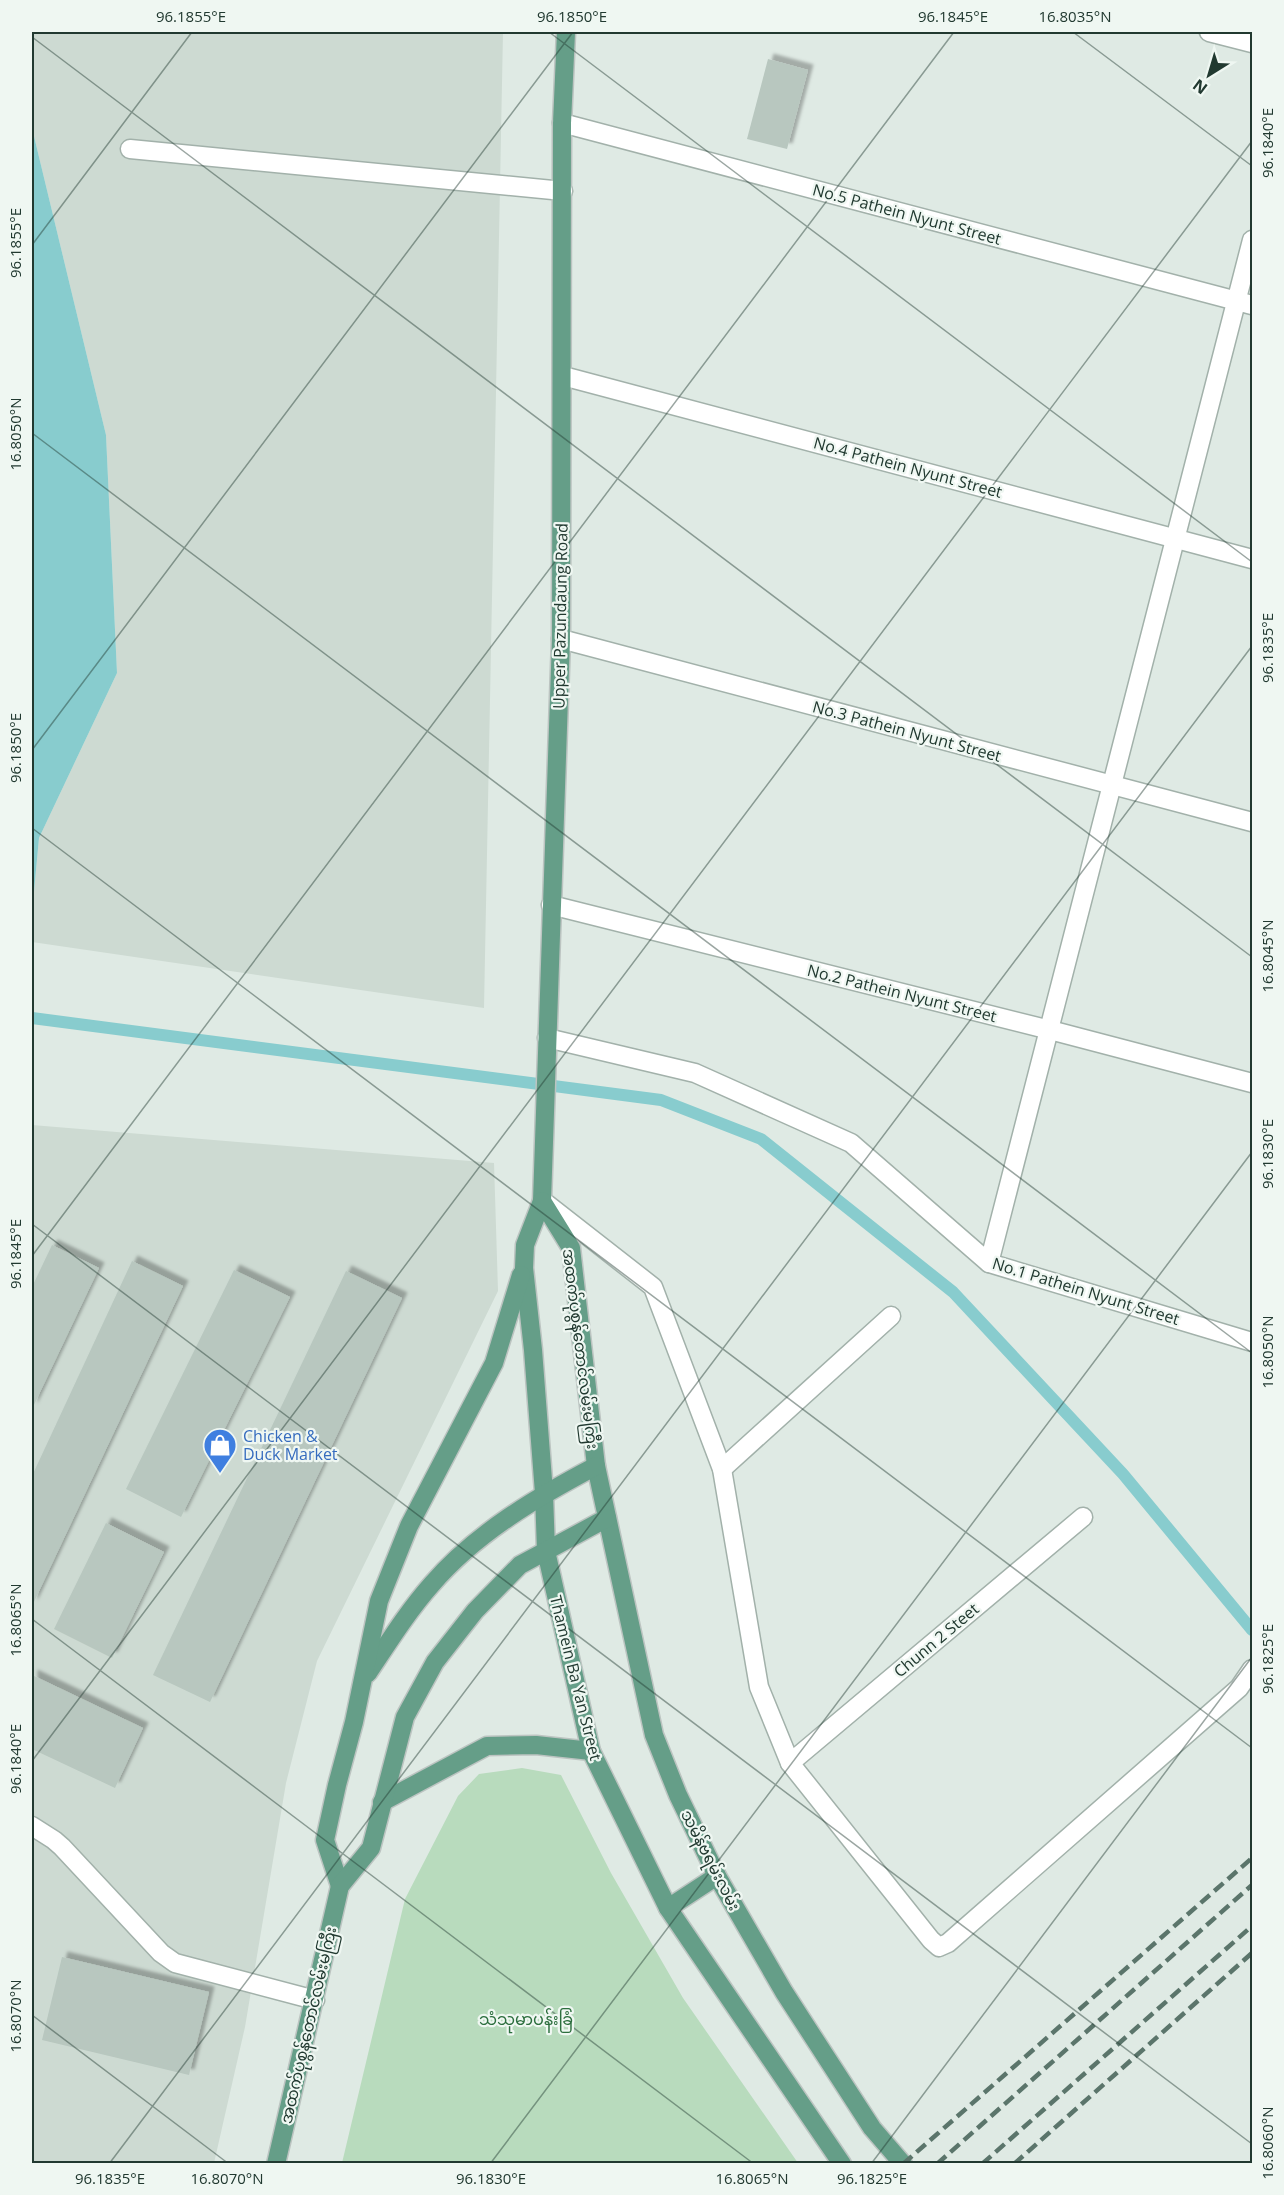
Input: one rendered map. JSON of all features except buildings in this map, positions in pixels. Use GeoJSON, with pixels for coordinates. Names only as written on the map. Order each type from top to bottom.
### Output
{"type":"FeatureCollection","features":[{"type":"Feature","properties":{"kind":"main road","name":"Upper Pazundaung Road"},"geometry":{"type":"LineString","coordinates":[[542,1201],[561,639],[562,123],[566,32]]}},
{"type":"Feature","properties":{"kind":"main road"},"geometry":{"type":"LineString","coordinates":[[362,1683],[379,1601],[409,1526],[494,1363],[524,1268],[525,1245],[542,1201]]}},
{"type":"Feature","properties":{"kind":"main road","name":"အထက်ပုစွန်တောင်လမ်းမကြီး"},"geometry":{"type":"LineString","coordinates":[[276,2163],[315,2000],[339,1886],[371,1848],[405,1717],[435,1662],[475,1611],[520,1565],[607,1518],[596,1466],[571,1248],[542,1201]]}},
{"type":"Feature","properties":{"kind":"main road","name":"Thamein Ba Yan Street"},"geometry":{"type":"LineString","coordinates":[[524,1268],[533,1350],[546,1551],[591,1751],[668,1908],[838,2159]]}},
{"type":"Feature","properties":{"kind":"main road","name":"အထက်ပုစွန်တောင်လမ်းမကြီး"},"geometry":{"type":"LineString","coordinates":[[339,1886],[325,1840],[362,1683],[396,1630],[432,1583],[490,1531],[544,1493],[596,1466]]}},
{"type":"Feature","properties":{"kind":"main road","name":"သမိန်ဗရမ်းလမ်း"},"geometry":{"type":"LineString","coordinates":[[607,1518],[654,1735],[678,1795],[717,1876],[784,1992],[872,2128],[903,2163]]}},
{"type":"Feature","properties":{"kind":"main road"},"geometry":{"type":"LineString","coordinates":[[382,1802],[487,1746],[537,1745],[591,1751]]}},
{"type":"Feature","properties":{"kind":"main road"},"geometry":{"type":"LineString","coordinates":[[668,1908],[717,1876]]}},
{"type":"Feature","properties":{"kind":"street"},"geometry":{"type":"LineString","coordinates":[[1209,32],[1252,43]]}},
{"type":"Feature","properties":{"kind":"street","name":"No.5 Pathein Nyunt Street"},"geometry":{"type":"LineString","coordinates":[[562,123],[1245,303]]}},
{"type":"Feature","properties":{"kind":"street"},"geometry":{"type":"LineString","coordinates":[[130,149],[563,191]]}},
{"type":"Feature","properties":{"kind":"street"},"geometry":{"type":"LineString","coordinates":[[989,1263],[1176,538],[1245,303],[1252,240]]}},
{"type":"Feature","properties":{"kind":"street","name":"No.4 Pathein Nyunt Street"},"geometry":{"type":"LineString","coordinates":[[563,376],[1252,559]]}},
{"type":"Feature","properties":{"kind":"street","name":"No.3 Pathein Nyunt Street"},"geometry":{"type":"LineString","coordinates":[[561,639],[1252,822]]}},
{"type":"Feature","properties":{"kind":"street","name":"No.2 Pathein Nyunt Street"},"geometry":{"type":"LineString","coordinates":[[551,905],[1252,1083]]}},
{"type":"Feature","properties":{"kind":"street","name":"No.1 Pathein Nyunt Street"},"geometry":{"type":"LineString","coordinates":[[547,1038],[694,1073],[850,1143],[989,1263],[1252,1342]]}},
{"type":"Feature","properties":{"kind":"street"},"geometry":{"type":"LineString","coordinates":[[542,1201],[653,1287],[722,1469],[759,1687],[790,1763],[931,1940],[939,1947],[948,1943],[1239,1688],[1252,1669]]}},
{"type":"Feature","properties":{"kind":"street"},"geometry":{"type":"LineString","coordinates":[[722,1469],[891,1316]]}},
{"type":"Feature","properties":{"kind":"street","name":"Chunn 2 Steet"},"geometry":{"type":"LineString","coordinates":[[790,1763],[1083,1517]]}},
{"type":"Feature","properties":{"kind":"street"},"geometry":{"type":"LineString","coordinates":[[32,1826],[54,1839],[161,1953],[175,1963],[315,2000]]}},
{"type":"Feature","properties":{"kind":"shaded area"},"geometry":{"type":"Polygon","coordinates":[[[32,32],[503,32],[484,1008],[32,942],[32,913],[39,838],[117,673],[106,435],[32,128],[32,32]]]}},
{"type":"Feature","properties":{"kind":"shaded area","name":"Chicken & Duck Market"},"geometry":{"type":"Polygon","coordinates":[[[32,1125],[494,1163],[498,1291],[317,1661],[286,1783],[245,2027],[214,2163],[32,2163],[32,1125]]]}},
{"type":"Feature","properties":{"kind":"green space","name":"သံသုမာပန်းခြံ"},"geometry":{"type":"Polygon","coordinates":[[[522,1768],[561,1775],[611,1873],[683,1998],[798,2163],[342,2163],[405,1899],[458,1796],[479,1774],[522,1768]]]}},
{"type":"Feature","properties":{"kind":"water"},"geometry":{"type":"Polygon","coordinates":[[[32,128],[106,435],[117,673],[39,838],[32,913],[32,128]]]}},
{"type":"Feature","properties":{"kind":"waterway"},"geometry":{"type":"LineString","coordinates":[[32,1018],[661,1100],[761,1139],[953,1292],[1123,1474],[1252,1630]]}},
{"type":"Feature","properties":{"kind":"railway"},"geometry":{"type":"LineString","coordinates":[[903,2164],[1252,1858]]}},
{"type":"Feature","properties":{"kind":"railway"},"geometry":{"type":"LineString","coordinates":[[937,2164],[1252,1885]]}},
{"type":"Feature","properties":{"kind":"railway"},"geometry":{"type":"LineString","coordinates":[[982,2164],[1252,1926]]}},
{"type":"Feature","properties":{"kind":"railway"},"geometry":{"type":"LineString","coordinates":[[1014,2164],[1252,1953]]}},
{"type":"Feature","properties":{"kind":"place","name":"Chicken & Duck Market"},"geometry":{"type":"Point","coordinates":[220,1474]}}]}
